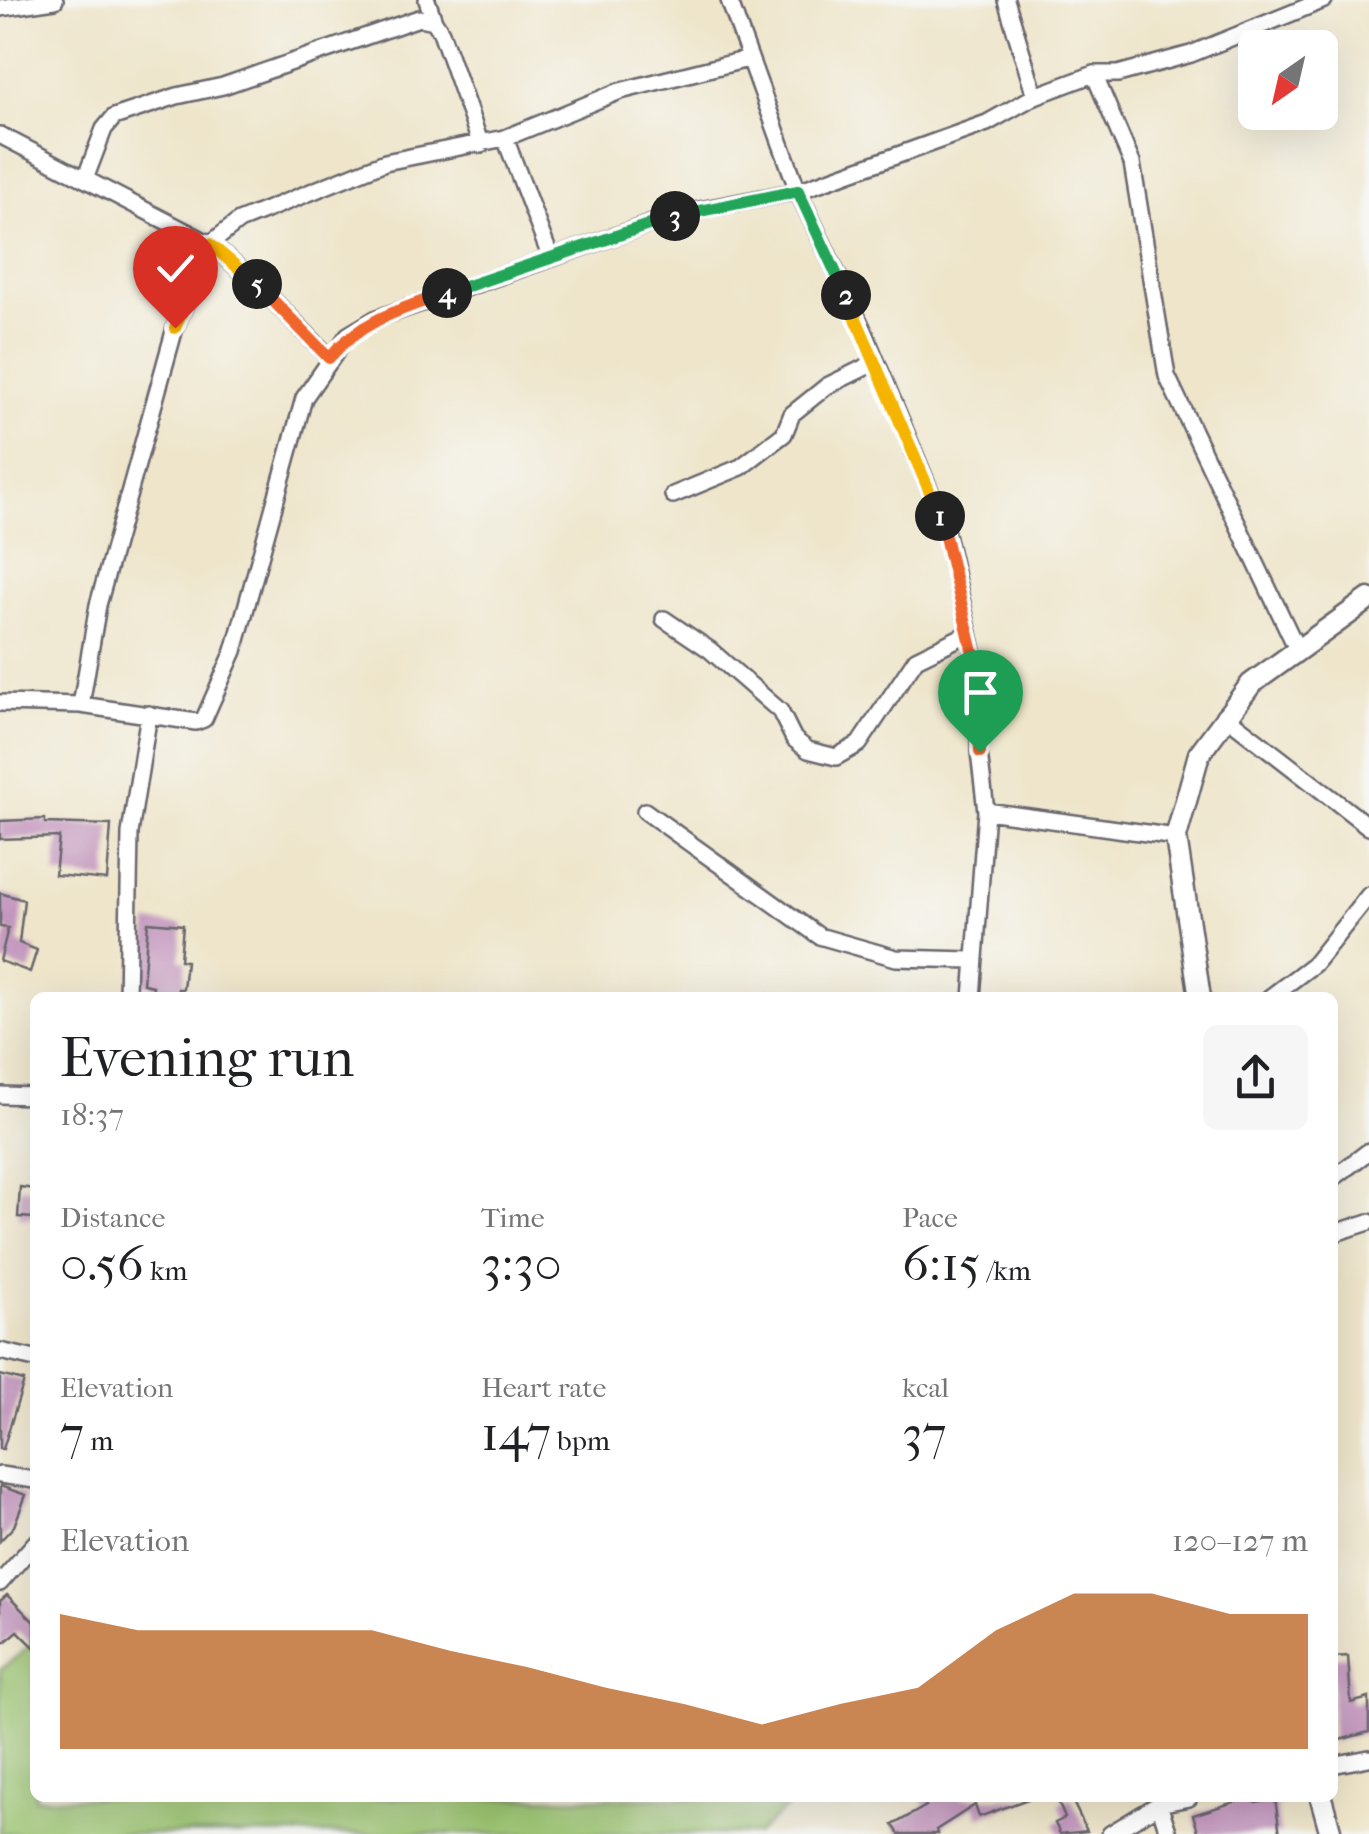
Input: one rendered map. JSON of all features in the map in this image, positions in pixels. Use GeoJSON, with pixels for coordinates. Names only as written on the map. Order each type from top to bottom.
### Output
{"type":"FeatureCollection","features":[{"type":"Feature","properties":{"kind":"street"},"geometry":{"type":"LineString","coordinates":[[0,8],[55,0]]}},
{"type":"Feature","properties":{"kind":"street"},"geometry":{"type":"LineString","coordinates":[[428,0],[481,145]]}},
{"type":"Feature","properties":{"kind":"street"},"geometry":{"type":"LineString","coordinates":[[730,0],[798,191],[944,525],[979,677],[986,811],[972,992]]}},
{"type":"Feature","properties":{"kind":"street"},"geometry":{"type":"LineString","coordinates":[[1006,0],[1035,96]]}},
{"type":"Feature","properties":{"kind":"street"},"geometry":{"type":"LineString","coordinates":[[0,703],[81,705],[196,722],[212,708],[234,651],[304,398],[348,334],[375,319],[680,214],[798,191],[987,123],[1035,96],[1094,74],[1118,74],[1191,54],[1324,0]]}},
{"type":"Feature","properties":{"kind":"street"},"geometry":{"type":"LineString","coordinates":[[85,179],[104,129],[114,117],[176,96],[224,86],[419,18],[434,21]]}},
{"type":"Feature","properties":{"kind":"street"},"geometry":{"type":"LineString","coordinates":[[81,705],[98,605],[132,497],[175,328],[210,244],[239,220],[386,162],[481,145],[620,92],[748,59]]}},
{"type":"Feature","properties":{"kind":"street"},"geometry":{"type":"LineString","coordinates":[[1094,74],[1132,163],[1167,376],[1296,647]]}},
{"type":"Feature","properties":{"kind":"street"},"geometry":{"type":"LineString","coordinates":[[0,135],[210,244],[256,282],[329,358]]}},
{"type":"Feature","properties":{"kind":"street"},"geometry":{"type":"LineString","coordinates":[[505,138],[550,256]]}},
{"type":"Feature","properties":{"kind":"street"},"geometry":{"type":"LineString","coordinates":[[673,494],[741,467],[784,434],[792,414],[827,386],[876,362]]}},
{"type":"Feature","properties":{"kind":"street"},"geometry":{"type":"LineString","coordinates":[[1199,992],[1176,836],[1199,754],[1251,684],[1296,647],[1369,600]]}},
{"type":"Feature","properties":{"kind":"street"},"geometry":{"type":"LineString","coordinates":[[664,619],[710,650],[780,710],[794,740],[808,750],[836,757],[859,744],[916,658],[968,633]]}},
{"type":"Feature","properties":{"kind":"street"},"geometry":{"type":"LineString","coordinates":[[126,992],[130,833],[149,714]]}},
{"type":"Feature","properties":{"kind":"street"},"geometry":{"type":"LineString","coordinates":[[1224,716],[1369,827]]}},
{"type":"Feature","properties":{"kind":"street"},"geometry":{"type":"LineString","coordinates":[[645,811],[819,936],[896,958],[972,960]]}},
{"type":"Feature","properties":{"kind":"street"},"geometry":{"type":"LineString","coordinates":[[986,811],[1176,836]]}},
{"type":"Feature","properties":{"kind":"street"},"geometry":{"type":"LineString","coordinates":[[1277,992],[1314,964],[1369,896]]}},
{"type":"Feature","properties":{"kind":"street"},"geometry":{"type":"LineString","coordinates":[[0,1096],[30,1096]]}},
{"type":"Feature","properties":{"kind":"street"},"geometry":{"type":"LineString","coordinates":[[1338,1174],[1369,1151]]}},
{"type":"Feature","properties":{"kind":"street"},"geometry":{"type":"LineString","coordinates":[[1338,1232],[1369,1222]]}},
{"type":"Feature","properties":{"kind":"street"},"geometry":{"type":"LineString","coordinates":[[0,1350],[30,1358]]}},
{"type":"Feature","properties":{"kind":"street"},"geometry":{"type":"LineString","coordinates":[[0,1475],[30,1479]]}},
{"type":"Feature","properties":{"kind":"street"},"geometry":{"type":"LineString","coordinates":[[0,1583],[30,1549]]}},
{"type":"Feature","properties":{"kind":"street"},"geometry":{"type":"LineString","coordinates":[[1338,1764],[1369,1758]]}},
{"type":"Feature","properties":{"kind":"street"},"geometry":{"type":"LineString","coordinates":[[1110,1834],[1159,1804],[1169,1802]]}},
{"type":"Feature","properties":{"kind":"street"},"geometry":{"type":"LineString","coordinates":[[1322,1802],[1331,1834]]}},
{"type":"Feature","properties":{"kind":"street"},"geometry":{"type":"LineString","coordinates":[[1159,1804],[1169,1834]]}},
{"type":"Feature","properties":{"kind":"green space"},"geometry":{"type":"Polygon","coordinates":[[[30,1646],[30,1802],[793,1802],[757,1834],[0,1834],[0,1670],[30,1646]]]}},
{"type":"Feature","properties":{"kind":"building"},"geometry":{"type":"Polygon","coordinates":[[[45,819],[45,823],[111,825],[107,880],[55,875],[59,837],[0,839],[0,821],[45,819]]]}},
{"type":"Feature","properties":{"kind":"building"},"geometry":{"type":"Polygon","coordinates":[[[0,893],[24,900],[19,943],[37,950],[30,972],[0,961],[8,928],[0,927],[0,893]]]}},
{"type":"Feature","properties":{"kind":"building"},"geometry":{"type":"Polygon","coordinates":[[[148,922],[183,925],[183,989],[152,992],[153,986],[143,984],[148,922]]]}},
{"type":"Feature","properties":{"kind":"building"},"geometry":{"type":"Polygon","coordinates":[[[20,1187],[30,1188],[30,1218],[18,1217],[20,1187]]]}},
{"type":"Feature","properties":{"kind":"building"},"geometry":{"type":"Polygon","coordinates":[[[0,1375],[24,1381],[3,1449],[0,1449],[0,1375]]]}},
{"type":"Feature","properties":{"kind":"building"},"geometry":{"type":"Polygon","coordinates":[[[0,1486],[26,1495],[14,1526],[0,1541],[0,1486]]]}},
{"type":"Feature","properties":{"kind":"building"},"geometry":{"type":"Polygon","coordinates":[[[7,1595],[30,1618],[30,1643],[18,1631],[0,1646],[0,1601],[7,1595]]]}},
{"type":"Feature","properties":{"kind":"building"},"geometry":{"type":"Polygon","coordinates":[[[1348,1656],[1351,1703],[1369,1698],[1369,1732],[1338,1740],[1338,1657],[1348,1656]]]}},
{"type":"Feature","properties":{"kind":"building"},"geometry":{"type":"Polygon","coordinates":[[[924,1802],[1020,1802],[979,1817],[975,1805],[936,1830],[938,1834],[899,1834],[893,1825],[926,1806],[924,1802]]]}},
{"type":"Feature","properties":{"kind":"building"},"geometry":{"type":"Polygon","coordinates":[[[1073,1802],[1087,1831],[1060,1834],[1055,1823],[1065,1818],[1059,1804],[1073,1802]]]}},
{"type":"Feature","properties":{"kind":"building"},"geometry":{"type":"Polygon","coordinates":[[[1234,1802],[1276,1802],[1280,1834],[1199,1834],[1193,1815],[1234,1802]]]}},
{"type":"Feature","properties":{"kind":"route"},"geometry":{"type":"LineString","coordinates":[[175,328],[210,244],[256,282],[329,358],[348,334],[375,319],[550,256],[680,214],[798,191],[864,334],[944,525],[979,677],[980,752]]}}]}
